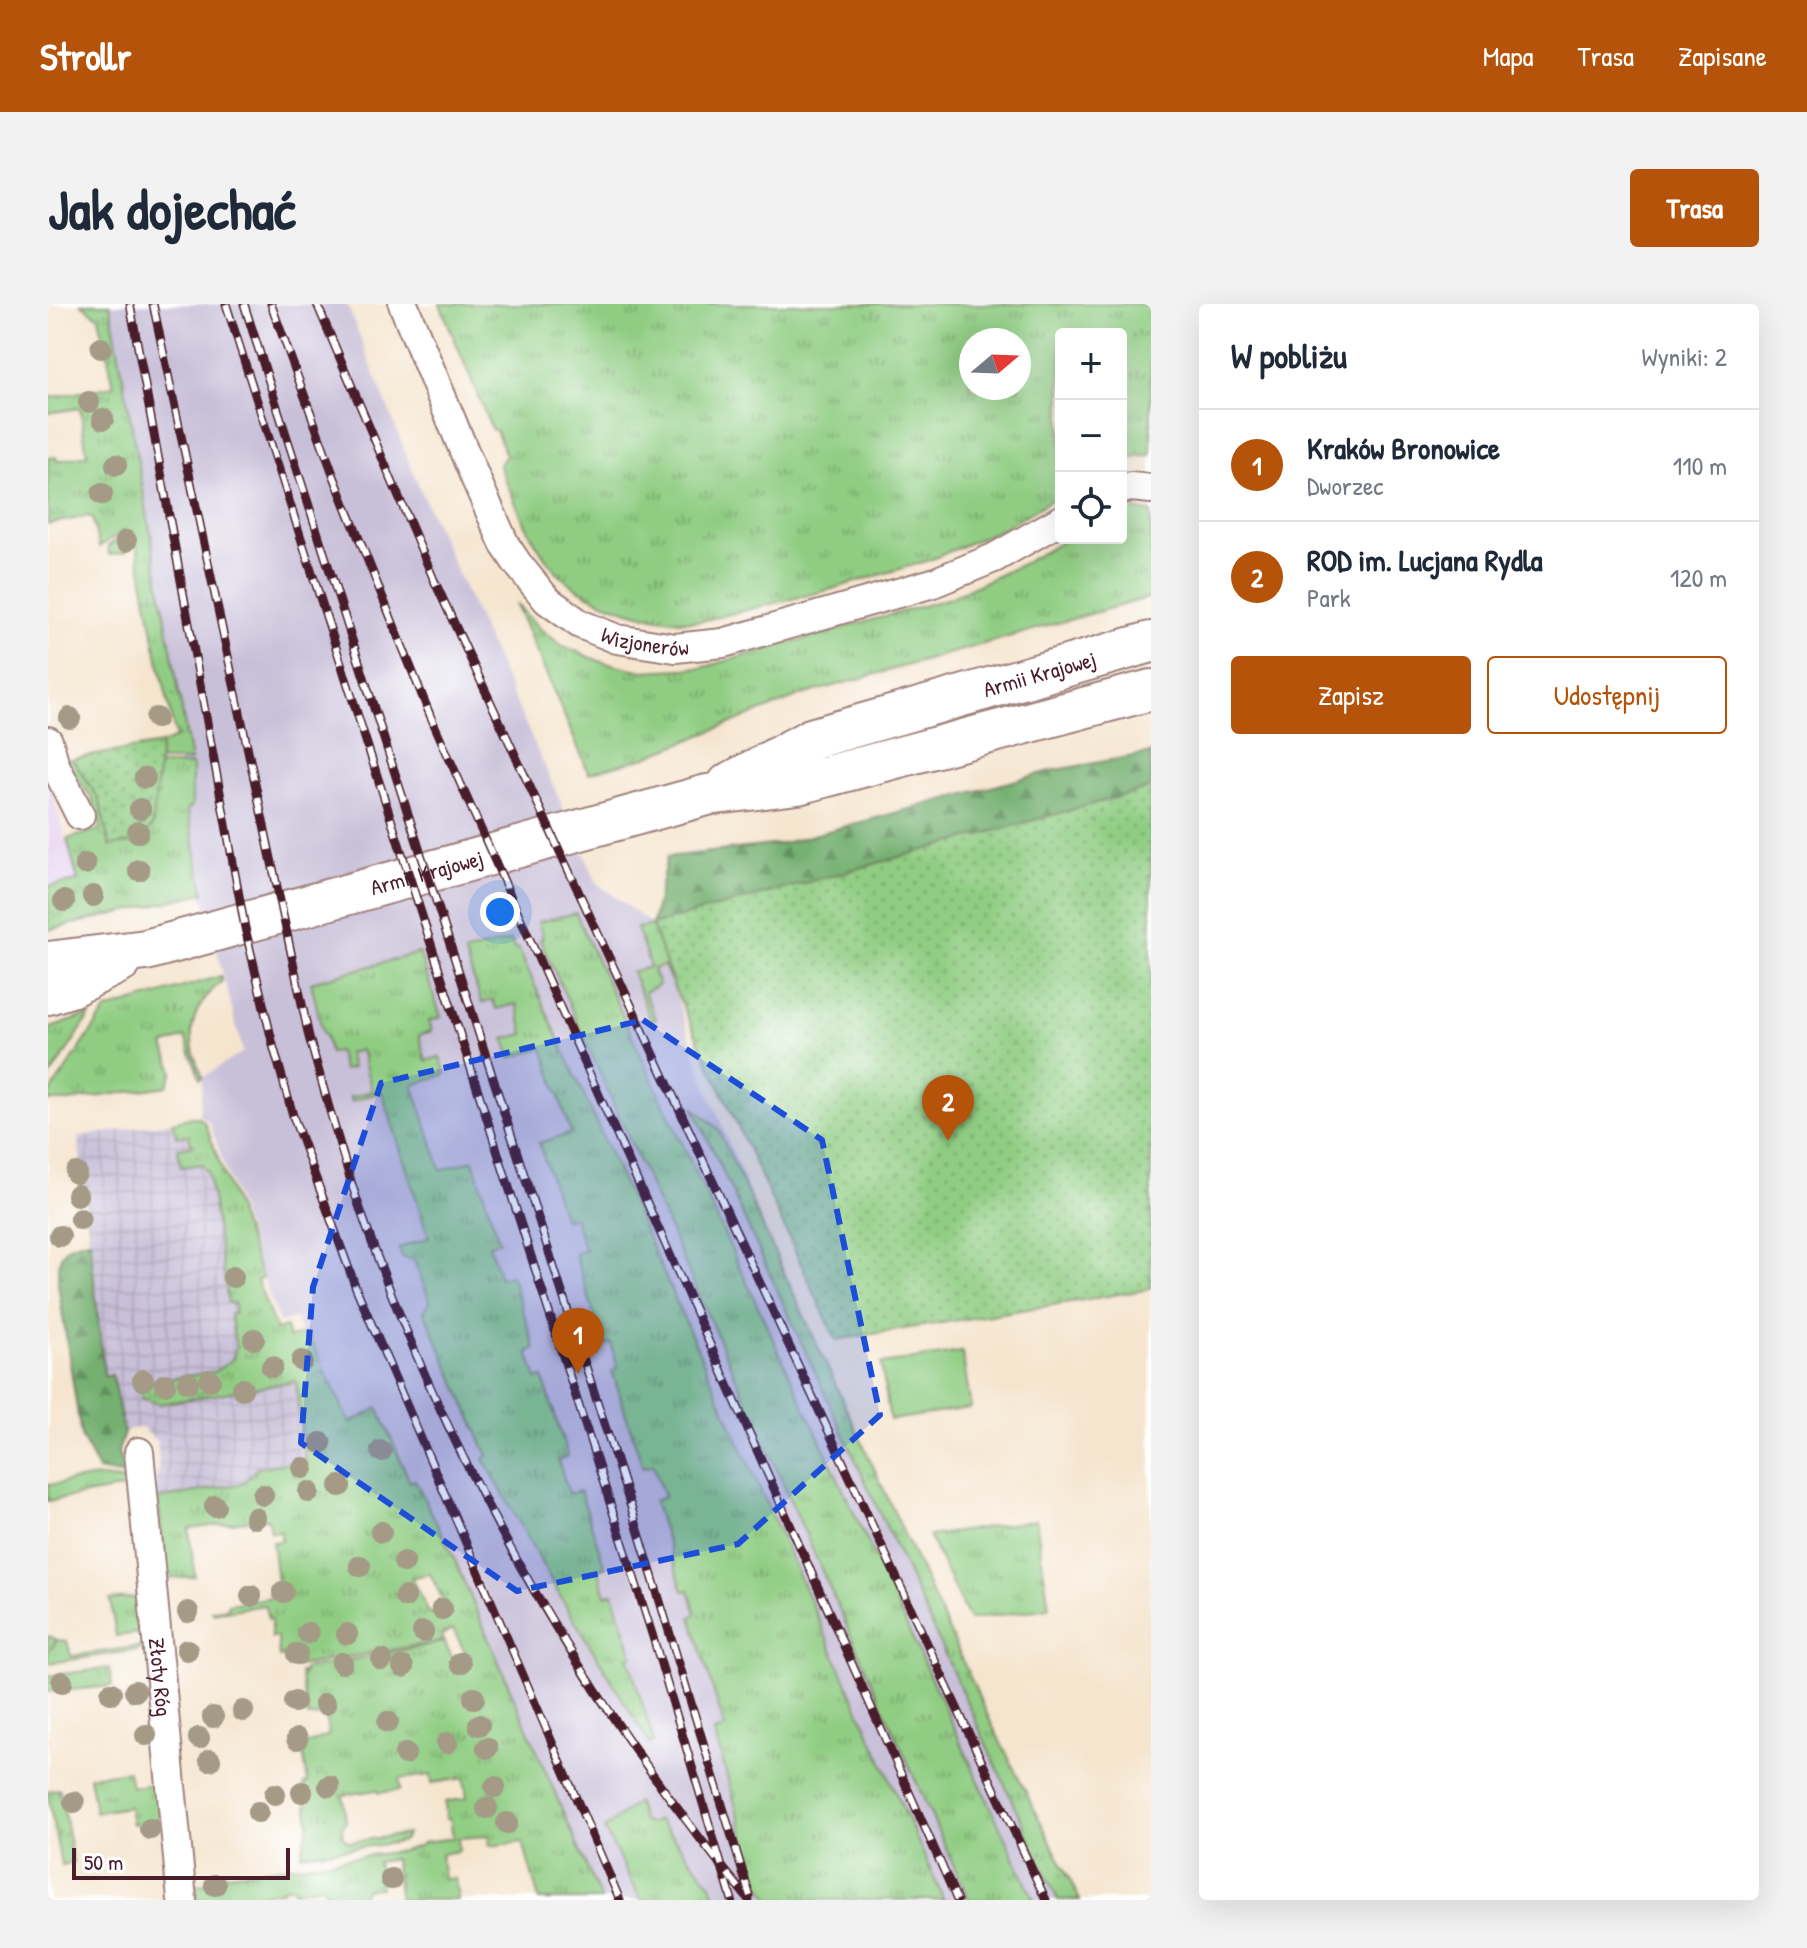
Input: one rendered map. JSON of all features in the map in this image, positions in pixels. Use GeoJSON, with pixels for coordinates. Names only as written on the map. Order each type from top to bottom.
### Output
{"type":"FeatureCollection","features":[{"type":"Feature","properties":{"kind":"main road","name":"Armii Krajowej"},"geometry":{"type":"LineString","coordinates":[[707,795],[811,739],[1151,642]]}},
{"type":"Feature","properties":{"kind":"main road","name":"Armii Krajowej"},"geometry":{"type":"LineString","coordinates":[[48,962],[146,950],[707,795],[798,784],[1151,690]]}},
{"type":"Feature","properties":{"kind":"main road","name":"Armii Krajowej"},"geometry":{"type":"LineString","coordinates":[[48,994],[70,987],[146,950]]}},
{"type":"Feature","properties":{"kind":"street","name":"Wizjonerów"},"geometry":{"type":"LineString","coordinates":[[403,304],[505,545],[547,600],[580,624],[617,639],[675,648],[723,643],[933,583],[994,558],[1055,523]]}},
{"type":"Feature","properties":{"kind":"street"},"geometry":{"type":"LineString","coordinates":[[1127,488],[1151,489]]}},
{"type":"Feature","properties":{"kind":"street"},"geometry":{"type":"LineString","coordinates":[[48,741],[55,765],[80,815]]}},
{"type":"Feature","properties":{"kind":"street","name":"Złoty Róg"},"geometry":{"type":"LineString","coordinates":[[139,1452],[182,1900]]}},
{"type":"Feature","properties":{"kind":"highlighted area"},"geometry":{"type":"Polygon","coordinates":[[[643,1020],[822,1140],[880,1415],[738,1544],[517,1591],[301,1443],[313,1287],[381,1083],[643,1020]]]}},
{"type":"Feature","properties":{"kind":"shaded area"},"geometry":{"type":"Polygon","coordinates":[[[81,304],[347,304],[421,492],[597,883],[652,925],[707,1088],[781,1272],[982,1710],[1077,1900],[539,1900],[479,1668],[383,1483],[378,1483],[306,1333],[301,1334],[296,1318],[279,1323],[209,1121],[199,1115],[203,1077],[243,1052],[190,846],[176,738],[155,645],[108,387],[114,386],[99,317],[81,304]]]}},
{"type":"Feature","properties":{"kind":"shaded area"},"geometry":{"type":"Polygon","coordinates":[[[48,778],[78,881],[48,890],[48,778]]]}},
{"type":"Feature","properties":{"kind":"shaded area"},"geometry":{"type":"Polygon","coordinates":[[[173,1122],[176,1136],[189,1135],[208,1170],[228,1302],[234,1302],[236,1313],[231,1314],[236,1347],[233,1359],[214,1372],[141,1383],[160,1404],[296,1381],[305,1460],[257,1468],[243,1483],[153,1499],[159,1462],[157,1441],[142,1428],[124,1433],[112,1375],[104,1376],[78,1137],[173,1122]]]}},
{"type":"Feature","properties":{"kind":"green space"},"geometry":{"type":"Polygon","coordinates":[[[81,304],[110,304],[191,761],[159,761],[161,744],[176,738],[136,541],[125,543],[126,552],[109,555],[108,546],[126,534],[125,530],[99,547],[92,517],[48,524],[48,458],[56,457],[57,461],[87,455],[80,408],[48,413],[48,398],[114,386],[99,317],[81,304]]]}},
{"type":"Feature","properties":{"kind":"green space"},"geometry":{"type":"Polygon","coordinates":[[[440,304],[1151,304],[1151,455],[1127,459],[1127,328],[1055,328],[1055,498],[1004,528],[927,561],[825,591],[701,621],[664,619],[625,610],[588,594],[558,573],[540,550],[517,507],[499,465],[506,456],[496,430],[492,430],[440,304]]]}},
{"type":"Feature","properties":{"kind":"green space"},"geometry":{"type":"Polygon","coordinates":[[[1127,509],[1151,512],[1151,597],[805,694],[646,757],[589,773],[516,604],[561,645],[599,661],[643,671],[701,668],[950,598],[1057,544],[1127,544],[1127,509]]]}},
{"type":"Feature","properties":{"kind":"green space"},"geometry":{"type":"Polygon","coordinates":[[[161,744],[152,827],[146,833],[146,841],[110,846],[99,799],[72,759],[161,744]]]}},
{"type":"Feature","properties":{"kind":"green space"},"geometry":{"type":"Polygon","coordinates":[[[1151,753],[1151,788],[652,925],[667,857],[780,844],[1050,771],[1151,753]]]}},
{"type":"Feature","properties":{"kind":"green space"},"geometry":{"type":"Polygon","coordinates":[[[72,759],[99,799],[110,846],[146,833],[152,827],[159,765],[192,765],[192,807],[187,809],[204,893],[48,930],[48,886],[78,881],[67,839],[101,829],[92,798],[63,761],[72,759]]]}},
{"type":"Feature","properties":{"kind":"green space"},"geometry":{"type":"Polygon","coordinates":[[[1151,788],[1151,1289],[836,1340],[676,992],[652,925],[1151,788]]]}},
{"type":"Feature","properties":{"kind":"green space"},"geometry":{"type":"Polygon","coordinates":[[[576,913],[1034,1900],[969,1900],[540,939],[543,937],[538,922],[576,913]]]}},
{"type":"Feature","properties":{"kind":"green space"},"geometry":{"type":"Polygon","coordinates":[[[652,925],[676,992],[664,966],[653,969],[659,985],[644,992],[656,1019],[651,1021],[632,972],[650,967],[637,928],[652,925]]]}},
{"type":"Feature","properties":{"kind":"green space"},"geometry":{"type":"Polygon","coordinates":[[[511,940],[514,949],[518,948],[944,1900],[771,1900],[759,1885],[714,1732],[725,1728],[691,1617],[696,1614],[689,1590],[683,1591],[654,1501],[664,1497],[653,1464],[643,1467],[612,1371],[618,1368],[611,1343],[604,1345],[575,1254],[585,1250],[574,1217],[564,1220],[539,1143],[571,1133],[543,1048],[511,1058],[505,1039],[524,1034],[517,1004],[496,1009],[493,1000],[482,1003],[465,955],[511,940]]]}},
{"type":"Feature","properties":{"kind":"green space"},"geometry":{"type":"Polygon","coordinates":[[[419,953],[441,1017],[429,1021],[432,1031],[419,1035],[426,1061],[440,1057],[446,1074],[413,1085],[441,1170],[473,1160],[499,1241],[489,1245],[500,1278],[511,1275],[535,1349],[528,1352],[537,1379],[543,1378],[568,1456],[558,1460],[569,1494],[580,1491],[605,1567],[598,1569],[606,1595],[613,1593],[633,1656],[628,1657],[654,1742],[650,1744],[560,1596],[484,1459],[488,1456],[424,1311],[430,1301],[414,1260],[402,1257],[399,1248],[429,1238],[382,1092],[351,1101],[350,1097],[372,1091],[361,1050],[348,1053],[352,1068],[343,1070],[338,1051],[329,1053],[323,1034],[311,982],[419,953]]]}},
{"type":"Feature","properties":{"kind":"green space"},"geometry":{"type":"Polygon","coordinates":[[[221,976],[222,981],[202,1003],[193,1025],[193,1050],[203,1077],[200,1079],[185,1037],[164,1045],[173,1071],[167,1086],[69,1101],[48,1101],[48,1096],[106,1010],[221,976]]]}},
{"type":"Feature","properties":{"kind":"green space"},"geometry":{"type":"Polygon","coordinates":[[[91,1014],[48,1080],[48,1029],[91,1014]]]}},
{"type":"Feature","properties":{"kind":"green space"},"geometry":{"type":"Polygon","coordinates":[[[693,1107],[718,1129],[992,1725],[1080,1900],[1058,1900],[693,1107]]]}},
{"type":"Feature","properties":{"kind":"green space"},"geometry":{"type":"Polygon","coordinates":[[[198,1117],[205,1123],[262,1278],[257,1280],[276,1330],[286,1327],[289,1338],[307,1333],[350,1423],[378,1408],[410,1482],[415,1480],[453,1556],[601,1900],[539,1900],[523,1842],[490,1846],[488,1836],[458,1838],[459,1851],[441,1854],[444,1879],[455,1878],[458,1900],[400,1900],[394,1859],[377,1862],[381,1888],[365,1889],[360,1900],[328,1900],[323,1886],[294,1891],[293,1886],[281,1888],[282,1891],[238,1897],[237,1900],[198,1900],[196,1885],[204,1884],[213,1876],[402,1851],[424,1842],[453,1838],[450,1818],[446,1818],[445,1802],[467,1798],[464,1778],[432,1783],[431,1775],[399,1779],[400,1790],[343,1795],[346,1821],[342,1828],[343,1837],[350,1842],[407,1834],[402,1841],[301,1854],[309,1824],[304,1784],[308,1783],[302,1746],[329,1735],[325,1716],[308,1717],[300,1673],[304,1673],[304,1669],[444,1642],[453,1659],[465,1652],[453,1629],[441,1635],[443,1640],[436,1642],[297,1666],[295,1654],[279,1657],[277,1637],[271,1638],[271,1619],[268,1619],[265,1605],[213,1613],[212,1610],[228,1608],[228,1604],[279,1596],[272,1542],[281,1541],[281,1531],[270,1532],[268,1518],[189,1529],[195,1576],[167,1579],[158,1499],[243,1483],[257,1468],[305,1460],[296,1381],[160,1404],[141,1398],[141,1383],[214,1372],[233,1359],[236,1347],[230,1314],[235,1313],[234,1303],[228,1303],[208,1171],[203,1164],[181,1167],[178,1148],[194,1145],[189,1135],[176,1137],[173,1122],[198,1117]],[[430,1574],[411,1578],[429,1613],[448,1610],[430,1574]]]}},
{"type":"Feature","properties":{"kind":"green space"},"geometry":{"type":"Polygon","coordinates":[[[90,1240],[104,1375],[112,1375],[124,1433],[118,1452],[126,1475],[98,1470],[81,1436],[58,1274],[60,1259],[67,1248],[90,1240]]]}},
{"type":"Feature","properties":{"kind":"green space"},"geometry":{"type":"Polygon","coordinates":[[[962,1352],[971,1408],[890,1420],[881,1364],[962,1352]]]}},
{"type":"Feature","properties":{"kind":"green space"},"geometry":{"type":"Polygon","coordinates":[[[97,1477],[125,1481],[127,1488],[48,1501],[48,1485],[97,1477]]]}},
{"type":"Feature","properties":{"kind":"green space"},"geometry":{"type":"Polygon","coordinates":[[[1036,1520],[1049,1608],[969,1620],[929,1536],[1036,1520]]]}},
{"type":"Feature","properties":{"kind":"green space"},"geometry":{"type":"Polygon","coordinates":[[[139,1597],[141,1633],[116,1636],[110,1600],[139,1597]]]}},
{"type":"Feature","properties":{"kind":"green space"},"geometry":{"type":"Polygon","coordinates":[[[48,1636],[56,1639],[51,1649],[57,1640],[67,1641],[71,1656],[142,1646],[140,1650],[48,1663],[48,1636]]]}},
{"type":"Feature","properties":{"kind":"green space"},"geometry":{"type":"Polygon","coordinates":[[[109,1668],[112,1686],[48,1692],[48,1676],[109,1668]]]}},
{"type":"Feature","properties":{"kind":"green space"},"geometry":{"type":"Polygon","coordinates":[[[128,1771],[131,1787],[157,1784],[160,1820],[132,1824],[129,1807],[95,1812],[89,1776],[128,1771]]]}},
{"type":"Feature","properties":{"kind":"green space"},"geometry":{"type":"Polygon","coordinates":[[[60,1789],[73,1863],[61,1865],[48,1796],[48,1791],[60,1789]]]}},
{"type":"Feature","properties":{"kind":"green space"},"geometry":{"type":"Polygon","coordinates":[[[637,1802],[642,1821],[648,1824],[659,1820],[711,1884],[716,1900],[641,1900],[604,1829],[637,1802]]]}},
{"type":"Feature","properties":{"kind":"railway"},"geometry":{"type":"LineString","coordinates":[[130,304],[245,928],[294,1119],[356,1288],[620,1900]]}},
{"type":"Feature","properties":{"kind":"railway"},"geometry":{"type":"LineString","coordinates":[[153,304],[309,1037],[365,1223],[438,1405],[527,1578],[631,1744],[749,1900]]}},
{"type":"Feature","properties":{"kind":"railway"},"geometry":{"type":"LineString","coordinates":[[226,304],[652,1634],[732,1900]]}},
{"type":"Feature","properties":{"kind":"railway"},"geometry":{"type":"LineString","coordinates":[[244,304],[632,1510],[750,1896]]}},
{"type":"Feature","properties":{"kind":"railway"},"geometry":{"type":"LineString","coordinates":[[271,304],[333,474],[430,715],[957,1900]]}},
{"type":"Feature","properties":{"kind":"railway"},"geometry":{"type":"LineString","coordinates":[[317,304],[434,580],[1046,1900]]}},
{"type":"Feature","properties":{"kind":"place","name":"ROD im. Lucjana Rydla"},"geometry":{"type":"Point","coordinates":[948,1141]}},
{"type":"Feature","properties":{"kind":"place","name":"Kraków Bronowice"},"geometry":{"type":"Point","coordinates":[578,1374]}}]}
